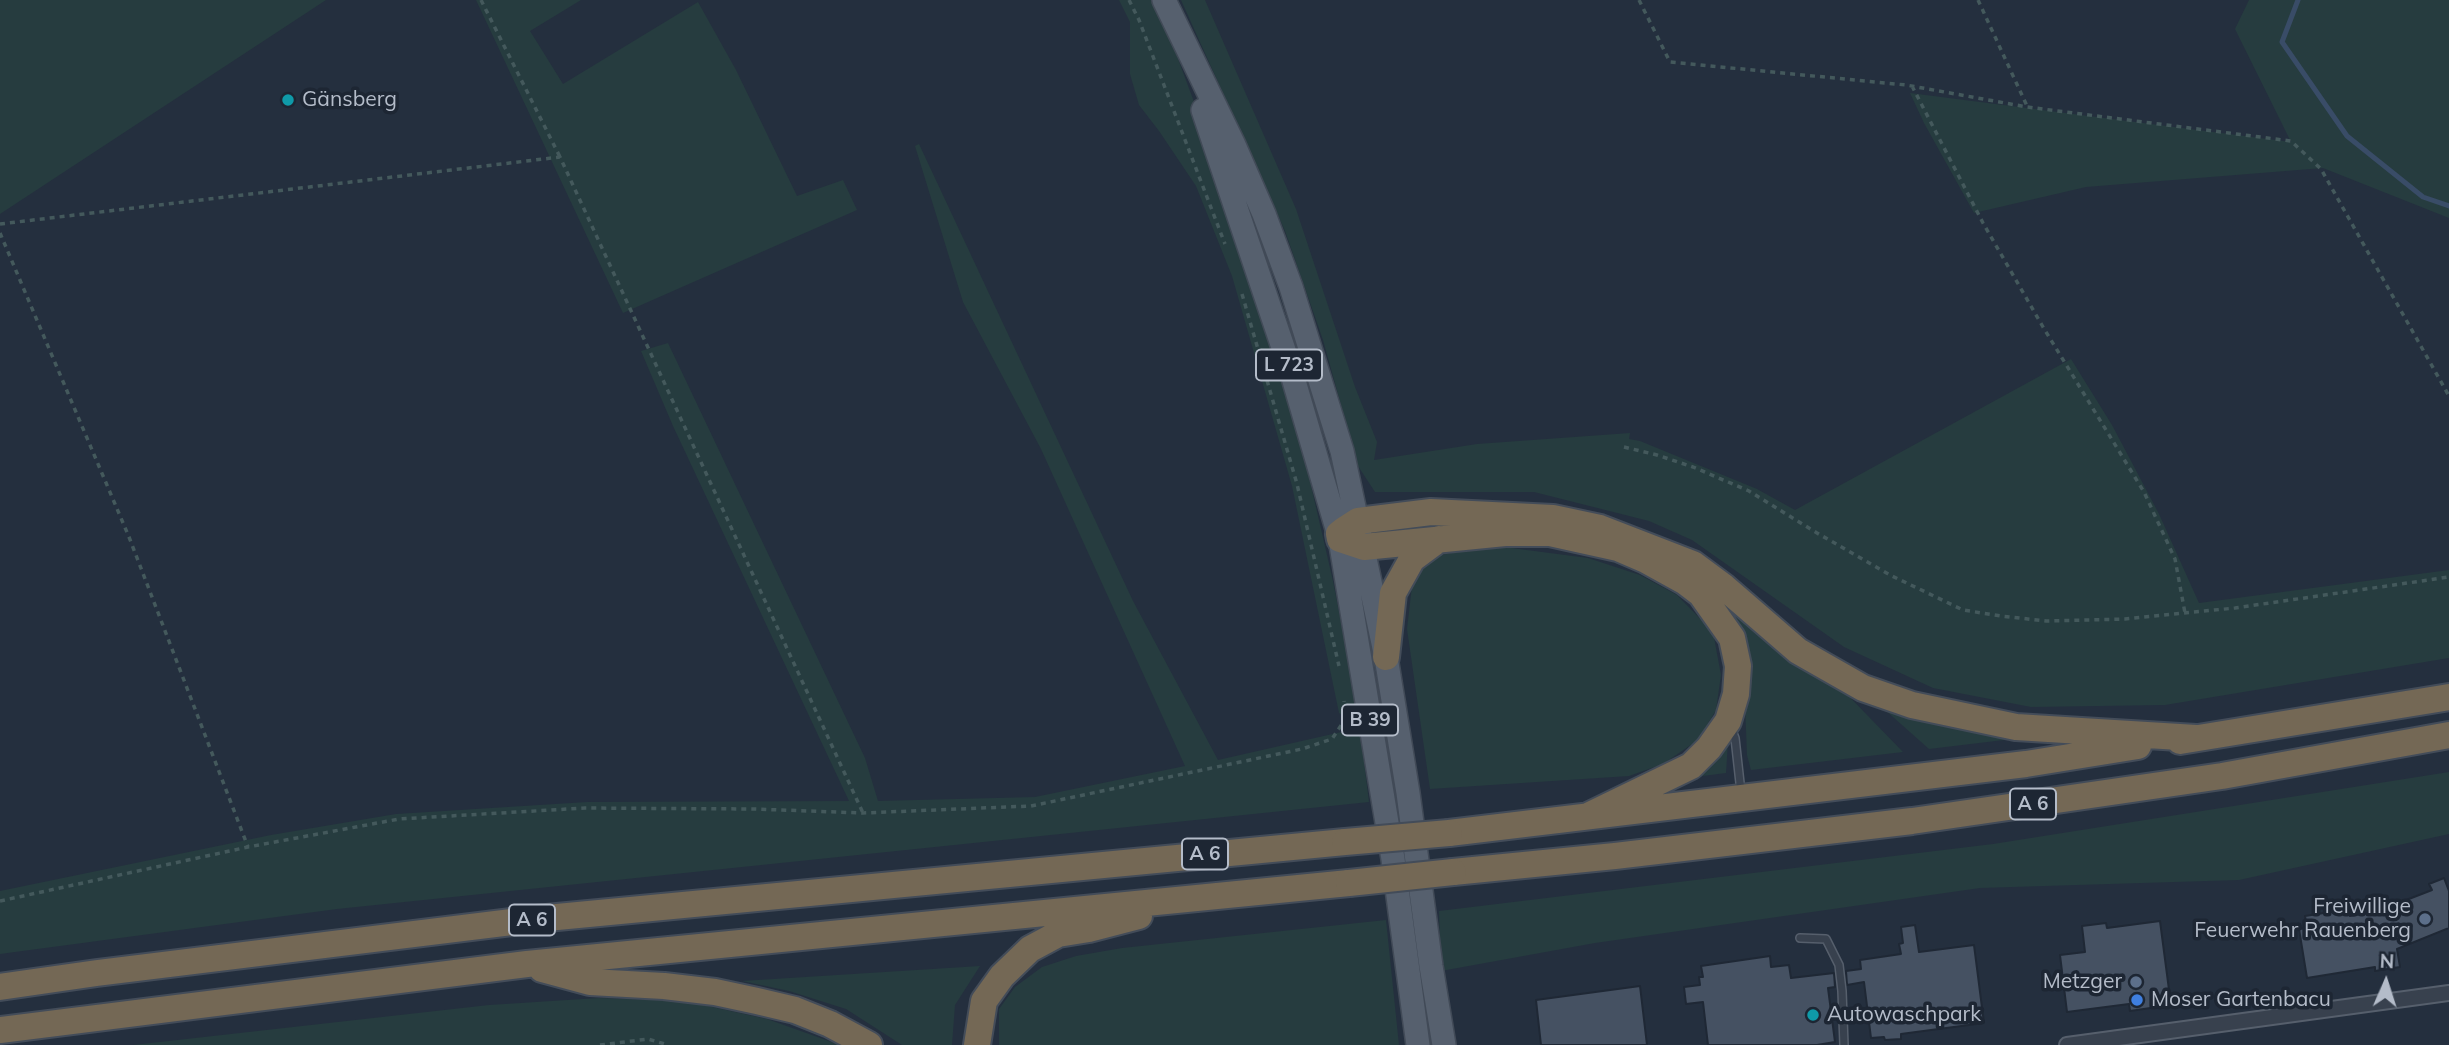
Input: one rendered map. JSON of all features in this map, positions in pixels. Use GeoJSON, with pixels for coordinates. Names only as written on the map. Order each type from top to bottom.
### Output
{"type":"FeatureCollection","features":[{"type":"Feature","properties":{"kind":"highway"},"geometry":{"type":"LineString","coordinates":[[1354,536],[1431,512],[1553,518],[1601,527],[1693,564],[1798,651],[1863,688],[1888,697],[1959,717],[2016,727],[2196,738]]}},
{"type":"Feature","properties":{"kind":"highway"},"geometry":{"type":"LineString","coordinates":[[1354,536],[1440,538],[1550,533],[1618,548],[1646,559],[1701,594],[1732,638],[1738,666],[1736,694],[1728,721],[1709,748],[1690,766],[1590,815]]}},
{"type":"Feature","properties":{"kind":"highway"},"geometry":{"type":"LineString","coordinates":[[1386,657],[1393,593],[1412,559],[1440,538]]}},
{"type":"Feature","properties":{"kind":"highway","name":"A 6"},"geometry":{"type":"LineString","coordinates":[[0,987],[536,919],[1449,833],[1742,799],[2026,764],[2449,697]]}},
{"type":"Feature","properties":{"kind":"highway","name":"A 6"},"geometry":{"type":"LineString","coordinates":[[0,1030],[527,964],[1615,856],[1912,821],[2222,776],[2449,735]]}},
{"type":"Feature","properties":{"kind":"highway"},"geometry":{"type":"LineString","coordinates":[[977,1045],[984,1001],[1002,976],[1030,949],[1058,934],[1089,929],[1218,895]]}},
{"type":"Feature","properties":{"kind":"highway"},"geometry":{"type":"LineString","coordinates":[[527,964],[590,982],[677,987],[757,1001],[794,1010],[869,1045]]}},
{"type":"Feature","properties":{"kind":"main road","name":"L 723"},"geometry":{"type":"LineString","coordinates":[[1164,0],[1234,145],[1291,287],[1331,412],[1354,536],[1386,657]]}},
{"type":"Feature","properties":{"kind":"main road","name":"L 723"},"geometry":{"type":"LineString","coordinates":[[1346,581],[1354,536]]}},
{"type":"Feature","properties":{"kind":"main road","name":"B 39"},"geometry":{"type":"LineString","coordinates":[[1346,581],[1387,821],[1418,1045]]}},
{"type":"Feature","properties":{"kind":"main road","name":"B 39"},"geometry":{"type":"LineString","coordinates":[[1386,657],[1444,1045]]}},
{"type":"Feature","properties":{"kind":"street"},"geometry":{"type":"LineString","coordinates":[[2067,1045],[2449,994]]}},
{"type":"Feature","properties":{"kind":"lane"},"geometry":{"type":"LineString","coordinates":[[1728,721],[1735,738],[1742,799]]}},
{"type":"Feature","properties":{"kind":"lane"},"geometry":{"type":"LineString","coordinates":[[1801,938],[1826,939],[1839,965],[1844,1045]]}},
{"type":"Feature","properties":{"kind":"path"},"geometry":{"type":"LineString","coordinates":[[481,0],[560,156],[863,813]]}},
{"type":"Feature","properties":{"kind":"path"},"geometry":{"type":"LineString","coordinates":[[1129,0],[1225,244]]}},
{"type":"Feature","properties":{"kind":"path"},"geometry":{"type":"LineString","coordinates":[[1639,0],[1670,62],[1912,86],[2027,107],[2291,141],[2321,169],[2449,396]]}},
{"type":"Feature","properties":{"kind":"path"},"geometry":{"type":"LineString","coordinates":[[1978,0],[2027,107]]}},
{"type":"Feature","properties":{"kind":"path"},"geometry":{"type":"LineString","coordinates":[[1912,86],[1983,223],[2144,492],[2175,559],[2185,613]]}},
{"type":"Feature","properties":{"kind":"path"},"geometry":{"type":"LineString","coordinates":[[0,224],[560,156]]}},
{"type":"Feature","properties":{"kind":"path"},"geometry":{"type":"LineString","coordinates":[[0,233],[129,537],[248,847]]}},
{"type":"Feature","properties":{"kind":"path"},"geometry":{"type":"LineString","coordinates":[[1238,282],[1297,484],[1339,666]]}},
{"type":"Feature","properties":{"kind":"path"},"geometry":{"type":"LineString","coordinates":[[1624,447],[1657,454],[1749,491],[1890,575],[1963,610],[2046,621],[2125,619],[2449,577]]}},
{"type":"Feature","properties":{"kind":"path"},"geometry":{"type":"LineString","coordinates":[[0,901],[248,847],[399,819],[585,808],[863,813],[1031,806],[1302,748],[1332,739],[1346,718],[1344,692]]}},
{"type":"Feature","properties":{"kind":"path"},"geometry":{"type":"LineString","coordinates":[[600,1045],[648,1039],[668,1045]]}},
{"type":"Feature","properties":{"kind":"green space"},"geometry":{"type":"Polygon","coordinates":[[[0,0],[326,0],[0,214],[0,0]]]}},
{"type":"Feature","properties":{"kind":"green space"},"geometry":{"type":"Polygon","coordinates":[[[476,0],[581,0],[530,31],[563,84],[698,2],[736,70],[797,196],[843,180],[857,210],[623,313],[476,0]]]}},
{"type":"Feature","properties":{"kind":"green space"},"geometry":{"type":"Polygon","coordinates":[[[1119,0],[1151,0],[1174,48],[1206,134],[1289,390],[1333,581],[1357,704],[1369,802],[337,909],[0,954],[0,891],[271,835],[396,814],[587,802],[849,801],[673,426],[641,351],[668,343],[865,758],[878,801],[1035,797],[1185,766],[1041,449],[963,302],[915,146],[919,144],[1133,601],[1218,760],[1359,728],[1339,713],[1292,486],[1232,276],[1196,186],[1139,105],[1130,74],[1130,22],[1119,0]]]}},
{"type":"Feature","properties":{"kind":"green space"},"geometry":{"type":"Polygon","coordinates":[[[1181,0],[1205,0],[1296,209],[1355,387],[1377,442],[1374,460],[1477,444],[1630,433],[1629,439],[1640,441],[1757,489],[1795,510],[2071,359],[2112,425],[2159,514],[2199,603],[2449,570],[2449,658],[2165,705],[2031,707],[1933,688],[1844,647],[1692,540],[1649,521],[1534,492],[1375,492],[1358,466],[1323,340],[1285,231],[1181,0]]]}},
{"type":"Feature","properties":{"kind":"green space"},"geometry":{"type":"Polygon","coordinates":[[[2249,0],[2449,0],[2449,218],[2323,168],[2086,187],[1974,213],[1910,93],[2291,142],[2235,29],[2249,0]]]}},
{"type":"Feature","properties":{"kind":"green space"},"geometry":{"type":"Polygon","coordinates":[[[1496,546],[1588,558],[1640,575],[1677,595],[1713,632],[1721,675],[1716,710],[1698,740],[1663,764],[1629,776],[1430,789],[1407,629],[1413,577],[1440,555],[1496,546]]]}},
{"type":"Feature","properties":{"kind":"green space"},"geometry":{"type":"Polygon","coordinates":[[[1717,593],[1834,681],[1903,752],[1751,770],[1747,755],[1745,705],[1717,593]]]}},
{"type":"Feature","properties":{"kind":"green space"},"geometry":{"type":"Polygon","coordinates":[[[1883,705],[2029,737],[1929,749],[1884,709],[1883,705]]]}},
{"type":"Feature","properties":{"kind":"green space"},"geometry":{"type":"Polygon","coordinates":[[[1728,742],[1726,773],[1695,777],[1728,742]]]}},
{"type":"Feature","properties":{"kind":"green space"},"geometry":{"type":"Polygon","coordinates":[[[2449,772],[2449,834],[2239,880],[1980,888],[1595,943],[1441,971],[1439,911],[1993,844],[2449,772]]]}},
{"type":"Feature","properties":{"kind":"green space"},"geometry":{"type":"Polygon","coordinates":[[[1386,920],[1399,1045],[999,1045],[999,1009],[1015,987],[1042,967],[1076,956],[1122,948],[1386,920]]]}},
{"type":"Feature","properties":{"kind":"green space"},"geometry":{"type":"Polygon","coordinates":[[[980,966],[955,1005],[952,1045],[902,1045],[846,1009],[789,991],[742,981],[980,966]]]}},
{"type":"Feature","properties":{"kind":"green space"},"geometry":{"type":"Polygon","coordinates":[[[599,998],[685,1001],[767,1019],[840,1045],[133,1045],[489,1005],[599,998]]]}},
{"type":"Feature","properties":{"kind":"building"},"geometry":{"type":"Polygon","coordinates":[[[2444,878],[2449,891],[2449,928],[2397,949],[2400,967],[2375,971],[2375,967],[2307,978],[2299,929],[2307,928],[2305,916],[2349,909],[2350,916],[2397,908],[2396,904],[2432,890],[2429,884],[2444,878]]]}},
{"type":"Feature","properties":{"kind":"building"},"geometry":{"type":"Polygon","coordinates":[[[2160,921],[2171,1005],[2130,1011],[2129,1004],[2067,1012],[2060,955],[2085,952],[2082,926],[2106,923],[2107,928],[2160,921]]]}},
{"type":"Feature","properties":{"kind":"building"},"geometry":{"type":"Polygon","coordinates":[[[1915,925],[1919,952],[1974,945],[1984,1023],[1901,1034],[1901,1039],[1871,1038],[1864,982],[1847,985],[1846,971],[1861,969],[1860,960],[1901,954],[1901,927],[1915,925]]]}},
{"type":"Feature","properties":{"kind":"building"},"geometry":{"type":"Polygon","coordinates":[[[1770,956],[1771,967],[1789,965],[1791,978],[1834,973],[1835,987],[1828,988],[1835,1042],[1817,1045],[1708,1045],[1703,1002],[1686,1004],[1684,987],[1700,985],[1699,977],[1703,977],[1701,966],[1770,956]]]}},
{"type":"Feature","properties":{"kind":"building"},"geometry":{"type":"Polygon","coordinates":[[[1640,986],[1647,1045],[1541,1045],[1536,1000],[1640,986]]]}},
{"type":"Feature","properties":{"kind":"waterway"},"geometry":{"type":"LineString","coordinates":[[2298,0],[2282,42],[2347,136],[2423,197],[2449,206]]}},
{"type":"Feature","properties":{"kind":"place","name":"Gänsberg"},"geometry":{"type":"Point","coordinates":[288,100]}},
{"type":"Feature","properties":{"kind":"place","name":"Freiwillige Feuerwehr Rauenberg"},"geometry":{"type":"Point","coordinates":[2425,919]}},
{"type":"Feature","properties":{"kind":"place","name":"Metzger"},"geometry":{"type":"Point","coordinates":[2136,982]}},
{"type":"Feature","properties":{"kind":"place","name":"Moser Gartenbacu"},"geometry":{"type":"Point","coordinates":[2137,1000]}},
{"type":"Feature","properties":{"kind":"place","name":"Autowaschpark"},"geometry":{"type":"Point","coordinates":[1813,1015]}}]}
